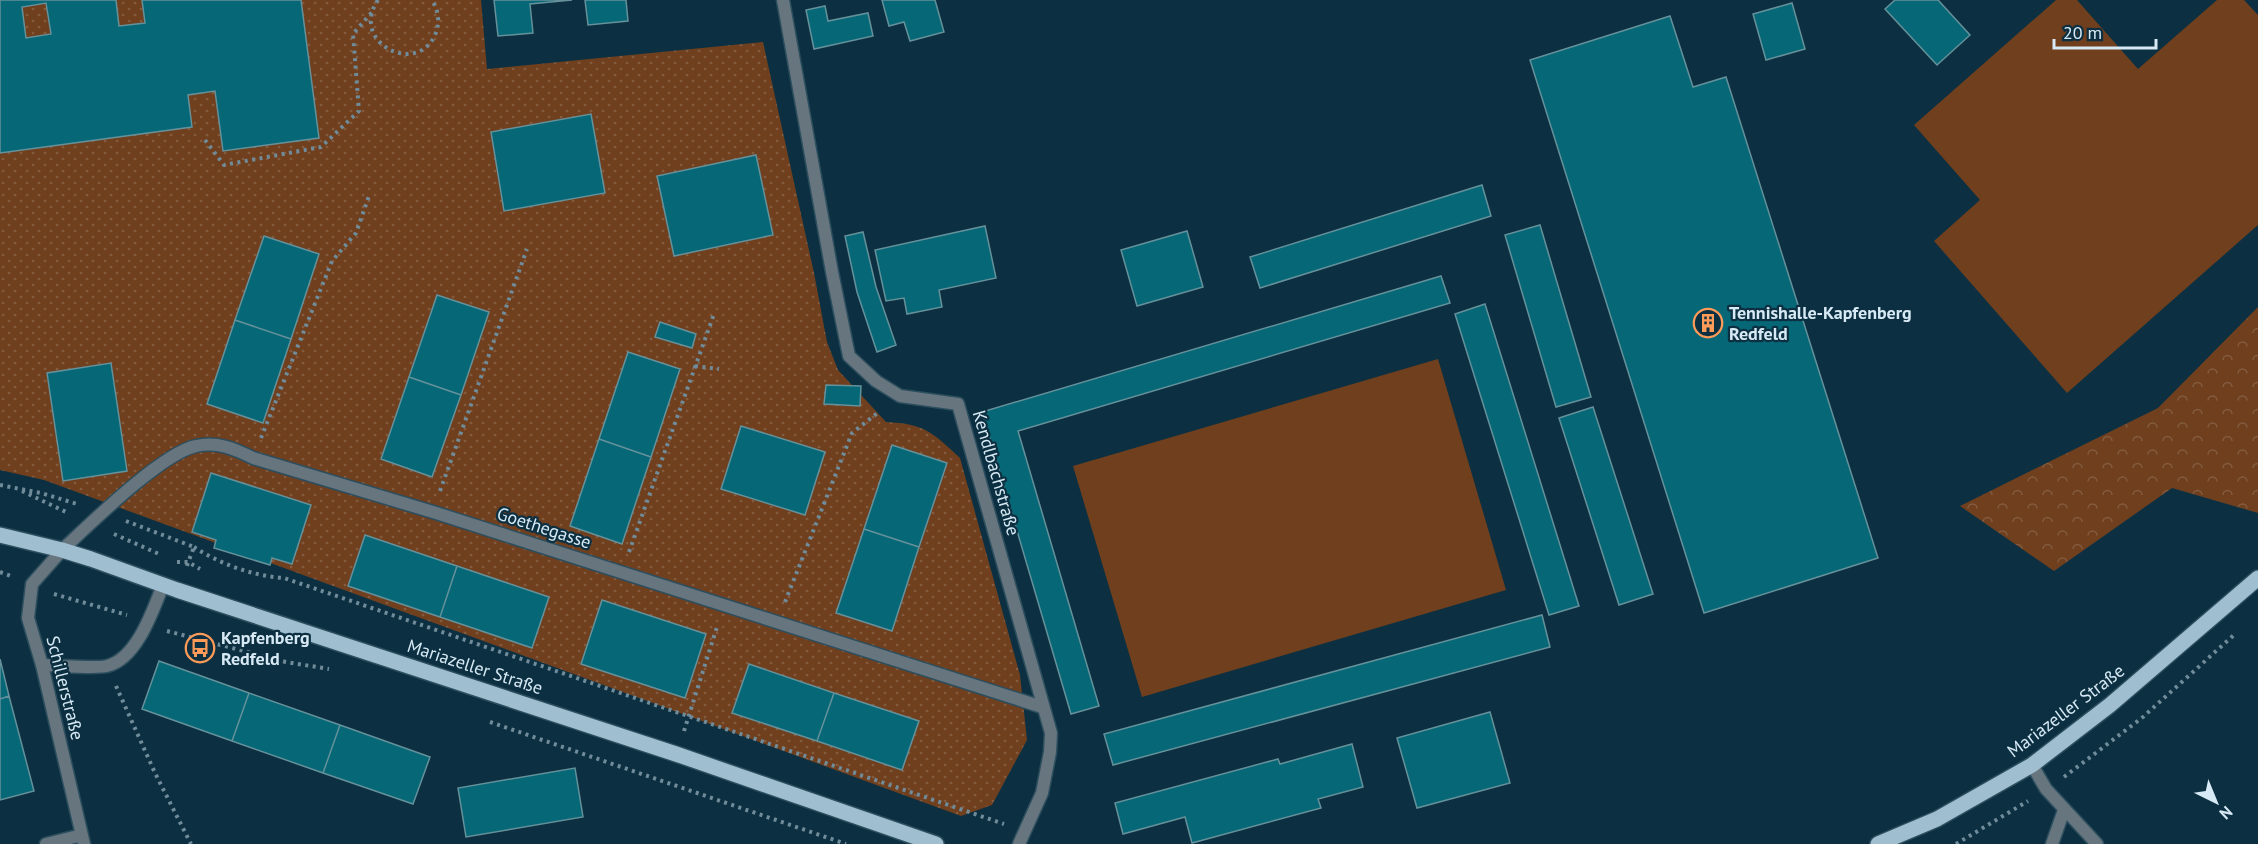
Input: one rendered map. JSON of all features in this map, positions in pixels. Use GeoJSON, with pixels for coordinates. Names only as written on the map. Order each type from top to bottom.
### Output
{"type":"FeatureCollection","features":[{"type":"Feature","properties":{"kind":"main road","name":"Mariazeller Straße"},"geometry":{"type":"LineString","coordinates":[[0,535],[62,550],[170,588],[676,754],[936,844]]}},
{"type":"Feature","properties":{"kind":"main road","name":"Mariazeller Straße"},"geometry":{"type":"LineString","coordinates":[[1878,844],[1938,819],[2032,765],[2110,705],[2258,578]]}},
{"type":"Feature","properties":{"kind":"street","name":"Kendlbachstraße"},"geometry":{"type":"LineString","coordinates":[[783,0],[849,357],[876,381],[900,396],[958,404],[1051,733],[1050,752],[1042,793],[1019,844]]}},
{"type":"Feature","properties":{"kind":"street","name":"Goethegasse"},"geometry":{"type":"LineString","coordinates":[[62,550],[102,512],[172,457],[196,446],[226,446],[253,458],[433,512],[1042,707]]}},
{"type":"Feature","properties":{"kind":"street"},"geometry":{"type":"LineString","coordinates":[[32,584],[62,550]]}},
{"type":"Feature","properties":{"kind":"street","name":"Schillerstraße"},"geometry":{"type":"LineString","coordinates":[[32,584],[28,618],[42,665],[83,840]]}},
{"type":"Feature","properties":{"kind":"street"},"geometry":{"type":"LineString","coordinates":[[42,665],[107,666],[123,656],[146,626],[170,588]]}},
{"type":"Feature","properties":{"kind":"street"},"geometry":{"type":"LineString","coordinates":[[2032,765],[2046,789],[2097,844]]}},
{"type":"Feature","properties":{"kind":"street"},"geometry":{"type":"LineString","coordinates":[[2052,844],[2064,810]]}},
{"type":"Feature","properties":{"kind":"street"},"geometry":{"type":"LineString","coordinates":[[46,844],[83,840]]}},
{"type":"Feature","properties":{"kind":"path"},"geometry":{"type":"LineString","coordinates":[[205,140],[224,165],[321,147],[359,111],[353,34],[372,12],[378,0]]}},
{"type":"Feature","properties":{"kind":"path"},"geometry":{"type":"LineString","coordinates":[[372,12],[373,33],[379,42],[396,53],[407,54],[427,47],[433,39],[439,18],[432,0]]}},
{"type":"Feature","properties":{"kind":"path"},"geometry":{"type":"LineString","coordinates":[[253,458],[332,261],[356,233],[369,196]]}},
{"type":"Feature","properties":{"kind":"path"},"geometry":{"type":"LineString","coordinates":[[433,512],[527,249]]}},
{"type":"Feature","properties":{"kind":"path"},"geometry":{"type":"LineString","coordinates":[[622,572],[714,314]]}},
{"type":"Feature","properties":{"kind":"path"},"geometry":{"type":"LineString","coordinates":[[695,366],[719,369]]}},
{"type":"Feature","properties":{"kind":"path"},"geometry":{"type":"LineString","coordinates":[[777,622],[852,433],[900,396]]}},
{"type":"Feature","properties":{"kind":"path"},"geometry":{"type":"LineString","coordinates":[[0,485],[41,493],[102,512],[194,547],[210,558],[264,577],[284,578],[985,819],[1025,830]]}},
{"type":"Feature","properties":{"kind":"path"},"geometry":{"type":"LineString","coordinates":[[18,490],[70,514]]}},
{"type":"Feature","properties":{"kind":"path"},"geometry":{"type":"LineString","coordinates":[[110,532],[165,557]]}},
{"type":"Feature","properties":{"kind":"path"},"geometry":{"type":"LineString","coordinates":[[170,588],[188,562],[194,547]]}},
{"type":"Feature","properties":{"kind":"path"},"geometry":{"type":"LineString","coordinates":[[172,561],[188,562],[203,571]]}},
{"type":"Feature","properties":{"kind":"path"},"geometry":{"type":"LineString","coordinates":[[0,572],[52,593],[130,616],[146,626],[286,662],[334,669]]}},
{"type":"Feature","properties":{"kind":"path"},"geometry":{"type":"LineString","coordinates":[[676,754],[724,605]]}},
{"type":"Feature","properties":{"kind":"path"},"geometry":{"type":"LineString","coordinates":[[107,666],[155,773],[191,844]]}},
{"type":"Feature","properties":{"kind":"path"},"geometry":{"type":"LineString","coordinates":[[479,718],[846,844]]}},
{"type":"Feature","properties":{"kind":"green space"},"geometry":{"type":"Polygon","coordinates":[[[0,0],[481,0],[487,69],[763,42],[827,342],[838,370],[886,422],[919,427],[935,436],[960,458],[1020,675],[1027,740],[992,805],[961,816],[44,480],[0,470],[0,0]]]}},
{"type":"Feature","properties":{"kind":"green space"},"geometry":{"type":"Polygon","coordinates":[[[2056,0],[2077,0],[2138,69],[2217,0],[2244,0],[2258,15],[2258,225],[2067,393],[1934,241],[1980,200],[1914,125],[2056,0]]]}},
{"type":"Feature","properties":{"kind":"green space"},"geometry":{"type":"Polygon","coordinates":[[[2258,307],[2258,513],[2172,488],[2054,571],[1960,506],[2158,408],[2258,307]]]}},
{"type":"Feature","properties":{"kind":"green space"},"geometry":{"type":"Polygon","coordinates":[[[1438,359],[1506,590],[1142,697],[1073,466],[1438,359]]]}},
{"type":"Feature","properties":{"kind":"building"},"geometry":{"type":"Polygon","coordinates":[[[0,0],[116,0],[119,26],[145,23],[142,0],[301,0],[319,138],[223,151],[215,91],[188,95],[192,127],[0,153],[0,0]],[[46,3],[22,7],[26,38],[51,34],[46,3]]]}},
{"type":"Feature","properties":{"kind":"building"},"geometry":{"type":"Polygon","coordinates":[[[494,0],[572,0],[530,4],[533,33],[498,36],[494,0]]]}},
{"type":"Feature","properties":{"kind":"building"},"geometry":{"type":"Polygon","coordinates":[[[585,0],[626,0],[628,21],[588,25],[585,0]]]}},
{"type":"Feature","properties":{"kind":"building"},"geometry":{"type":"Polygon","coordinates":[[[882,0],[935,0],[944,32],[910,41],[904,22],[889,26],[882,0]]]}},
{"type":"Feature","properties":{"kind":"building"},"geometry":{"type":"Polygon","coordinates":[[[1895,0],[1938,0],[1970,35],[1937,65],[1885,9],[1895,0]]]}},
{"type":"Feature","properties":{"kind":"building"},"geometry":{"type":"Polygon","coordinates":[[[1792,3],[1805,49],[1766,60],[1753,14],[1792,3]]]}},
{"type":"Feature","properties":{"kind":"building"},"geometry":{"type":"Polygon","coordinates":[[[825,6],[828,21],[868,13],[873,36],[814,49],[806,10],[825,6]]]}},
{"type":"Feature","properties":{"kind":"building","name":"Tennishalle-Kapfenberg Redfeld"},"geometry":{"type":"Polygon","coordinates":[[[1670,16],[1693,87],[1726,77],[1878,558],[1704,613],[1530,60],[1670,16]]]}},
{"type":"Feature","properties":{"kind":"building"},"geometry":{"type":"Polygon","coordinates":[[[591,114],[605,193],[504,211],[491,132],[591,114]]]}},
{"type":"Feature","properties":{"kind":"building"},"geometry":{"type":"Polygon","coordinates":[[[756,155],[773,235],[674,256],[657,176],[756,155]]]}},
{"type":"Feature","properties":{"kind":"building"},"geometry":{"type":"Polygon","coordinates":[[[1482,185],[1491,216],[1260,288],[1250,257],[1482,185]]]}},
{"type":"Feature","properties":{"kind":"building"},"geometry":{"type":"Polygon","coordinates":[[[1540,225],[1591,397],[1556,407],[1505,235],[1540,225]]]}},
{"type":"Feature","properties":{"kind":"building"},"geometry":{"type":"Polygon","coordinates":[[[985,226],[996,278],[939,290],[942,307],[907,314],[904,298],[886,301],[875,250],[985,226]]]}},
{"type":"Feature","properties":{"kind":"building"},"geometry":{"type":"Polygon","coordinates":[[[1187,231],[1203,287],[1137,306],[1121,250],[1187,231]]]}},
{"type":"Feature","properties":{"kind":"building"},"geometry":{"type":"Polygon","coordinates":[[[863,232],[876,287],[896,345],[877,352],[857,292],[845,236],[863,232]]]}},
{"type":"Feature","properties":{"kind":"building"},"geometry":{"type":"Polygon","coordinates":[[[264,236],[319,254],[291,339],[235,320],[264,236]]]}},
{"type":"Feature","properties":{"kind":"building"},"geometry":{"type":"Polygon","coordinates":[[[1441,276],[1450,303],[1018,431],[1099,706],[1071,714],[982,412],[1441,276]]]}},
{"type":"Feature","properties":{"kind":"building"},"geometry":{"type":"Polygon","coordinates":[[[437,295],[489,312],[461,395],[409,377],[437,295]]]}},
{"type":"Feature","properties":{"kind":"building"},"geometry":{"type":"Polygon","coordinates":[[[1485,304],[1579,606],[1549,615],[1455,314],[1485,304]]]}},
{"type":"Feature","properties":{"kind":"building"},"geometry":{"type":"Polygon","coordinates":[[[235,320],[291,339],[263,423],[207,404],[235,320]]]}},
{"type":"Feature","properties":{"kind":"building"},"geometry":{"type":"Polygon","coordinates":[[[660,322],[696,334],[692,348],[655,337],[660,322]]]}},
{"type":"Feature","properties":{"kind":"building"},"geometry":{"type":"Polygon","coordinates":[[[628,352],[680,369],[651,457],[599,439],[628,352]]]}},
{"type":"Feature","properties":{"kind":"building"},"geometry":{"type":"Polygon","coordinates":[[[111,363],[127,471],[63,481],[47,373],[111,363]]]}},
{"type":"Feature","properties":{"kind":"building"},"geometry":{"type":"Polygon","coordinates":[[[409,377],[461,395],[432,477],[381,459],[409,377]]]}},
{"type":"Feature","properties":{"kind":"building"},"geometry":{"type":"Polygon","coordinates":[[[826,385],[861,386],[860,406],[824,404],[826,385]]]}},
{"type":"Feature","properties":{"kind":"building"},"geometry":{"type":"Polygon","coordinates":[[[1593,407],[1653,594],[1619,605],[1559,418],[1593,407]]]}},
{"type":"Feature","properties":{"kind":"building"},"geometry":{"type":"Polygon","coordinates":[[[741,426],[825,452],[805,515],[721,489],[741,426]]]}},
{"type":"Feature","properties":{"kind":"building"},"geometry":{"type":"Polygon","coordinates":[[[599,439],[651,457],[622,544],[570,526],[599,439]]]}},
{"type":"Feature","properties":{"kind":"building"},"geometry":{"type":"Polygon","coordinates":[[[892,445],[947,463],[919,547],[864,529],[892,445]]]}},
{"type":"Feature","properties":{"kind":"building"},"geometry":{"type":"Polygon","coordinates":[[[211,473],[311,505],[292,564],[272,558],[270,565],[214,548],[216,540],[192,532],[211,473]]]}},
{"type":"Feature","properties":{"kind":"building"},"geometry":{"type":"Polygon","coordinates":[[[864,529],[919,547],[892,631],[836,613],[864,529]]]}},
{"type":"Feature","properties":{"kind":"building"},"geometry":{"type":"Polygon","coordinates":[[[365,535],[457,566],[440,617],[348,586],[365,535]]]}},
{"type":"Feature","properties":{"kind":"building"},"geometry":{"type":"Polygon","coordinates":[[[457,566],[549,597],[532,648],[440,617],[457,566]]]}},
{"type":"Feature","properties":{"kind":"building"},"geometry":{"type":"Polygon","coordinates":[[[602,600],[706,634],[685,698],[581,664],[602,600]]]}},
{"type":"Feature","properties":{"kind":"building"},"geometry":{"type":"Polygon","coordinates":[[[1542,615],[1550,647],[1113,765],[1104,734],[1542,615]]]}},
{"type":"Feature","properties":{"kind":"building"},"geometry":{"type":"Polygon","coordinates":[[[0,659],[9,696],[0,699],[0,659]]]}},
{"type":"Feature","properties":{"kind":"building"},"geometry":{"type":"Polygon","coordinates":[[[159,661],[249,693],[232,741],[142,709],[159,661]]]}},
{"type":"Feature","properties":{"kind":"building"},"geometry":{"type":"Polygon","coordinates":[[[749,664],[834,693],[817,741],[732,713],[749,664]]]}},
{"type":"Feature","properties":{"kind":"building"},"geometry":{"type":"Polygon","coordinates":[[[249,693],[340,725],[323,773],[232,741],[249,693]]]}},
{"type":"Feature","properties":{"kind":"building"},"geometry":{"type":"Polygon","coordinates":[[[834,693],[919,721],[902,770],[817,741],[834,693]]]}},
{"type":"Feature","properties":{"kind":"building"},"geometry":{"type":"Polygon","coordinates":[[[9,696],[34,791],[0,800],[0,699],[9,696]]]}},
{"type":"Feature","properties":{"kind":"building"},"geometry":{"type":"Polygon","coordinates":[[[1490,712],[1510,783],[1417,808],[1397,738],[1490,712]]]}},
{"type":"Feature","properties":{"kind":"building"},"geometry":{"type":"Polygon","coordinates":[[[340,725],[430,757],[413,804],[323,773],[340,725]]]}},
{"type":"Feature","properties":{"kind":"building"},"geometry":{"type":"Polygon","coordinates":[[[1352,744],[1363,787],[1318,799],[1321,808],[1192,843],[1185,817],[1123,834],[1115,803],[1278,759],[1280,764],[1352,744]]]}},
{"type":"Feature","properties":{"kind":"building"},"geometry":{"type":"Polygon","coordinates":[[[575,768],[583,817],[466,837],[458,788],[575,768]]]}},
{"type":"Feature","properties":{"kind":"place","name":"Tennishalle-Kapfenberg Redfeld"},"geometry":{"type":"Point","coordinates":[1708,323]}},
{"type":"Feature","properties":{"kind":"place","name":"Kapfenberg Redfeld"},"geometry":{"type":"Point","coordinates":[200,648]}}]}
